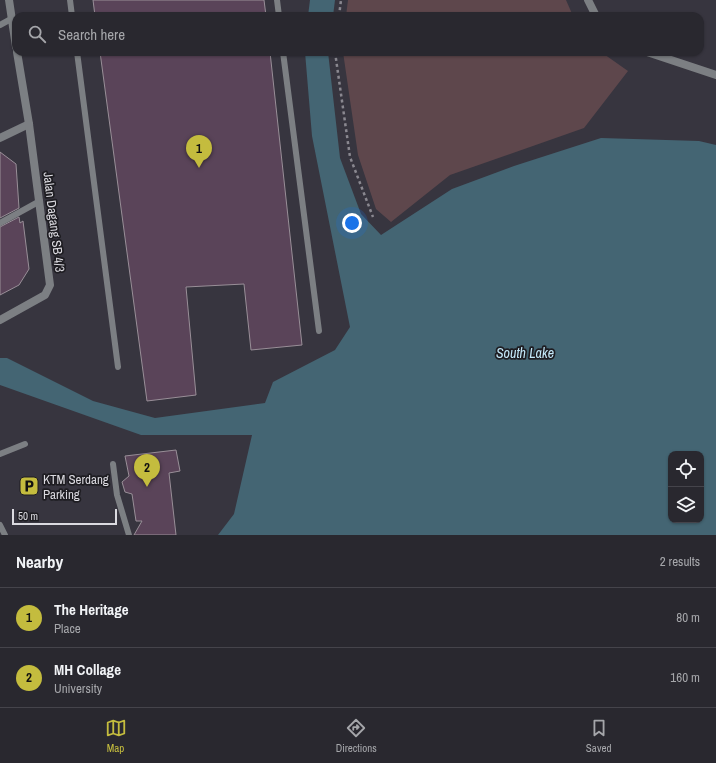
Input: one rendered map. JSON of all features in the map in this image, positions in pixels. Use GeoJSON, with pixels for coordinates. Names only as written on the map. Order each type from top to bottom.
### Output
{"type":"FeatureCollection","features":[{"type":"Feature","properties":{"kind":"street"},"geometry":{"type":"LineString","coordinates":[[9,0],[12,25]]}},
{"type":"Feature","properties":{"kind":"street"},"geometry":{"type":"LineString","coordinates":[[588,0],[594,12]]}},
{"type":"Feature","properties":{"kind":"street","name":"Jalan Dagang SB 4/3"},"geometry":{"type":"LineString","coordinates":[[0,320],[45,295],[50,285],[40,201],[18,56]]}},
{"type":"Feature","properties":{"kind":"street"},"geometry":{"type":"LineString","coordinates":[[659,56],[716,75]]}},
{"type":"Feature","properties":{"kind":"street"},"geometry":{"type":"LineString","coordinates":[[0,138],[29,124]]}},
{"type":"Feature","properties":{"kind":"lane"},"geometry":{"type":"LineString","coordinates":[[70,0],[72,12]]}},
{"type":"Feature","properties":{"kind":"lane"},"geometry":{"type":"LineString","coordinates":[[277,0],[278,12]]}},
{"type":"Feature","properties":{"kind":"lane"},"geometry":{"type":"LineString","coordinates":[[0,25],[11,19]]}},
{"type":"Feature","properties":{"kind":"lane"},"geometry":{"type":"LineString","coordinates":[[77,56],[118,367]]}},
{"type":"Feature","properties":{"kind":"lane"},"geometry":{"type":"LineString","coordinates":[[285,56],[319,331]]}},
{"type":"Feature","properties":{"kind":"lane"},"geometry":{"type":"LineString","coordinates":[[0,223],[40,201]]}},
{"type":"Feature","properties":{"kind":"lane"},"geometry":{"type":"LineString","coordinates":[[0,454],[25,444]]}},
{"type":"Feature","properties":{"kind":"lane"},"geometry":{"type":"LineString","coordinates":[[113,464],[117,495],[129,535]]}},
{"type":"Feature","properties":{"kind":"lane"},"geometry":{"type":"LineString","coordinates":[[0,525],[5,535]]}},
{"type":"Feature","properties":{"kind":"path"},"geometry":{"type":"LineString","coordinates":[[340,12],[341,0]]}},
{"type":"Feature","properties":{"kind":"path"},"geometry":{"type":"LineString","coordinates":[[336,56],[350,157],[373,217]]}},
{"type":"Feature","properties":{"kind":"shaded area"},"geometry":{"type":"Polygon","coordinates":[[[348,0],[566,0],[571,12],[346,12],[348,0]]]}},
{"type":"Feature","properties":{"kind":"shaded area"},"geometry":{"type":"Polygon","coordinates":[[[344,56],[607,56],[628,71],[584,128],[450,175],[391,222],[376,209],[358,155],[344,56]]]}},
{"type":"Feature","properties":{"kind":"water"},"geometry":{"type":"Polygon","coordinates":[[[310,0],[335,0],[334,12],[308,12],[310,0]]]}},
{"type":"Feature","properties":{"kind":"water","name":"South Lake"},"geometry":{"type":"Polygon","coordinates":[[[305,56],[328,56],[340,158],[361,214],[381,235],[452,189],[514,166],[601,138],[699,141],[716,145],[716,535],[218,535],[234,514],[252,435],[141,435],[0,385],[0,358],[7,358],[93,401],[155,418],[265,403],[273,382],[335,350],[350,327],[312,136],[305,56]]]}},
{"type":"Feature","properties":{"kind":"building"},"geometry":{"type":"Polygon","coordinates":[[[93,0],[264,0],[266,12],[94,12],[93,0]]]}},
{"type":"Feature","properties":{"kind":"building"},"geometry":{"type":"Polygon","coordinates":[[[101,56],[270,56],[302,345],[251,350],[244,284],[186,287],[196,395],[147,401],[101,56]]]}},
{"type":"Feature","properties":{"kind":"building"},"geometry":{"type":"Polygon","coordinates":[[[0,152],[16,164],[19,208],[0,218],[0,152]]]}},
{"type":"Feature","properties":{"kind":"building"},"geometry":{"type":"Polygon","coordinates":[[[19,217],[20,223],[23,221],[29,269],[19,285],[0,295],[0,227],[19,217]]]}},
{"type":"Feature","properties":{"kind":"building"},"geometry":{"type":"Polygon","coordinates":[[[176,450],[180,471],[169,473],[176,535],[134,535],[142,521],[136,521],[132,494],[125,492],[122,482],[129,476],[125,456],[176,450]]]}},
{"type":"Feature","properties":{"kind":"place","name":"The Heritage"},"geometry":{"type":"Point","coordinates":[199,168]}},
{"type":"Feature","properties":{"kind":"place","name":"KTM Serdang Parking"},"geometry":{"type":"Point","coordinates":[29,486]}},
{"type":"Feature","properties":{"kind":"place","name":"MH Collage"},"geometry":{"type":"Point","coordinates":[147,487]}}]}
